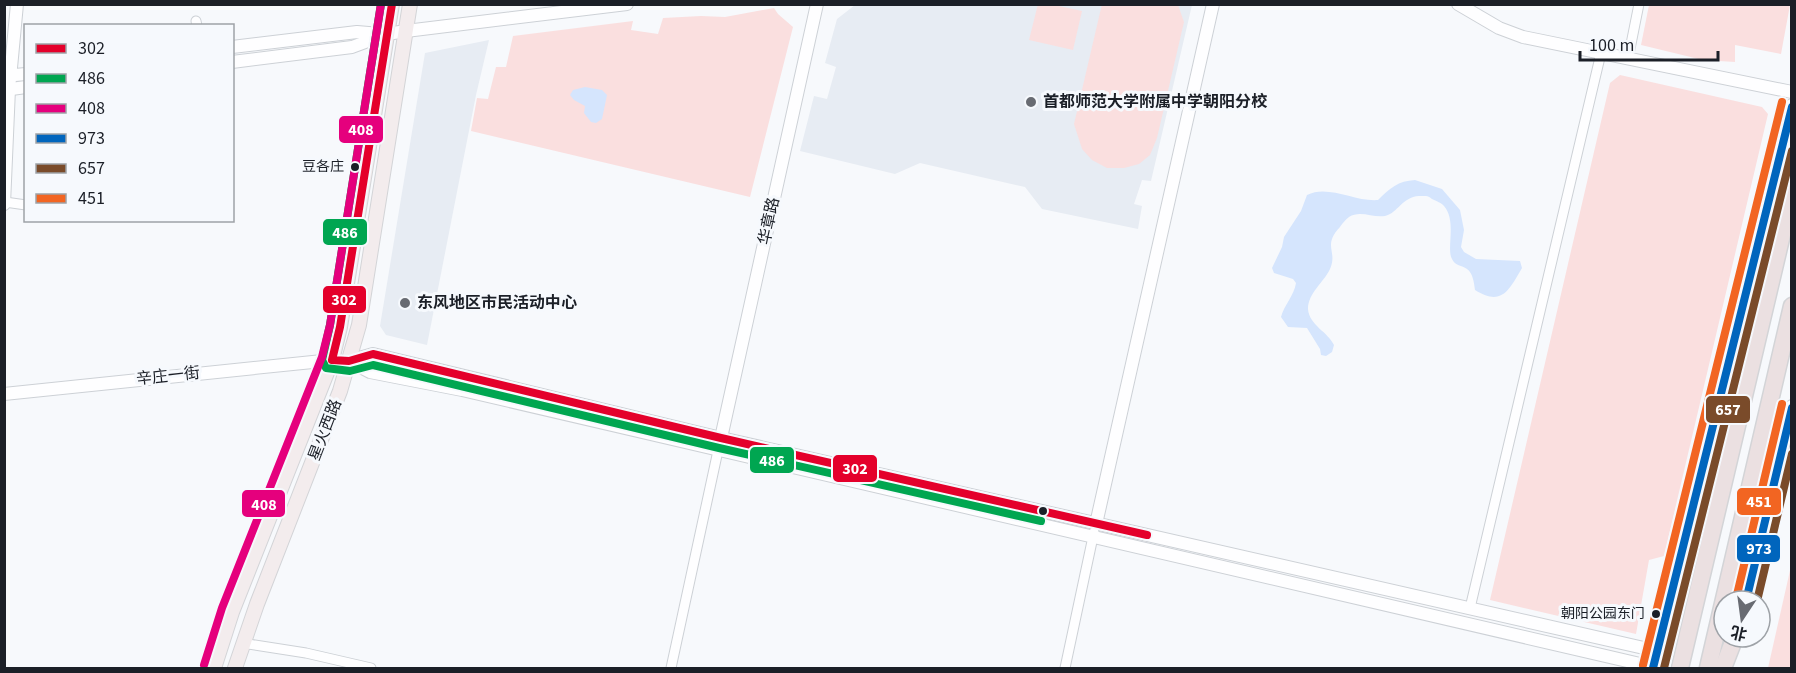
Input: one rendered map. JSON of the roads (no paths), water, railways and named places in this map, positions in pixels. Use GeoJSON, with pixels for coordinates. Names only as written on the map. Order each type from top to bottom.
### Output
{"type":"FeatureCollection","features":[{"type":"Feature","properties":{"kind":"highway"},"geometry":{"type":"LineString","coordinates":[[1771,278],[1767,248],[1777,158]]}},
{"type":"Feature","properties":{"kind":"highway"},"geometry":{"type":"LineString","coordinates":[[1680,669],[1791,192]]}},
{"type":"Feature","properties":{"kind":"highway"},"geometry":{"type":"LineString","coordinates":[[1708,669],[1791,306]]}},
{"type":"Feature","properties":{"kind":"highway"},"geometry":{"type":"LineString","coordinates":[[1702,464],[1751,362]]}},
{"type":"Feature","properties":{"kind":"highway"},"geometry":{"type":"LineString","coordinates":[[1773,486],[1774,382]]}},
{"type":"Feature","properties":{"kind":"highway"},"geometry":{"type":"LineString","coordinates":[[1723,669],[1732,649]]}},
{"type":"Feature","properties":{"kind":"main road","name":"星火西路"},"geometry":{"type":"LineString","coordinates":[[214,669],[232,612],[332,360],[340,327],[392,4]]}},
{"type":"Feature","properties":{"kind":"main road","name":"星火西路"},"geometry":{"type":"LineString","coordinates":[[235,669],[242,643],[340,391],[359,325],[410,4]]}},
{"type":"Feature","properties":{"kind":"street"},"geometry":{"type":"LineString","coordinates":[[18,4],[7,76],[5,203],[24,205]]}},
{"type":"Feature","properties":{"kind":"street"},"geometry":{"type":"LineString","coordinates":[[234,47],[357,32],[387,34],[406,32],[627,4]]}},
{"type":"Feature","properties":{"kind":"street","name":"华章路"},"geometry":{"type":"LineString","coordinates":[[721,438],[817,4]]}},
{"type":"Feature","properties":{"kind":"street"},"geometry":{"type":"LineString","coordinates":[[1065,669],[1213,4]]}},
{"type":"Feature","properties":{"kind":"street"},"geometry":{"type":"LineString","coordinates":[[1458,4],[1499,28],[1523,37],[1791,92]]}},
{"type":"Feature","properties":{"kind":"street"},"geometry":{"type":"LineString","coordinates":[[1628,59],[1639,4]]}},
{"type":"Feature","properties":{"kind":"street"},"geometry":{"type":"LineString","coordinates":[[234,62],[352,47],[387,34]]}},
{"type":"Feature","properties":{"kind":"street"},"geometry":{"type":"LineString","coordinates":[[1470,608],[1602,53]]}},
{"type":"Feature","properties":{"kind":"street"},"geometry":{"type":"LineString","coordinates":[[7,76],[24,74]]}},
{"type":"Feature","properties":{"kind":"street"},"geometry":{"type":"LineString","coordinates":[[7,90],[24,87]]}},
{"type":"Feature","properties":{"kind":"street"},"geometry":{"type":"LineString","coordinates":[[349,361],[370,372],[462,390],[1653,668],[1791,105]]}},
{"type":"Feature","properties":{"kind":"street"},"geometry":{"type":"LineString","coordinates":[[332,360],[349,361],[373,354],[721,438],[1657,651]]}},
{"type":"Feature","properties":{"kind":"street","name":"辛庄一街"},"geometry":{"type":"LineString","coordinates":[[4,394],[332,360]]}},
{"type":"Feature","properties":{"kind":"street"},"geometry":{"type":"LineString","coordinates":[[1749,589],[1791,406]]}},
{"type":"Feature","properties":{"kind":"street"},"geometry":{"type":"LineString","coordinates":[[671,669],[721,438]]}},
{"type":"Feature","properties":{"kind":"street"},"geometry":{"type":"LineString","coordinates":[[242,643],[306,653],[371,669]]}},
{"type":"Feature","properties":{"kind":"street"},"geometry":{"type":"LineString","coordinates":[[1730,669],[1734,649]]}},
{"type":"Feature","properties":{"kind":"water"},"geometry":{"type":"Polygon","coordinates":[[[585,87],[602,90],[607,95],[602,119],[596,123],[591,122],[584,113],[585,106],[570,95],[573,90],[585,87]]]}},
{"type":"Feature","properties":{"kind":"water"},"geometry":{"type":"Polygon","coordinates":[[[1415,180],[1442,189],[1460,210],[1464,230],[1461,247],[1464,252],[1476,259],[1520,261],[1522,268],[1504,294],[1492,297],[1475,290],[1469,271],[1455,263],[1450,254],[1451,227],[1448,212],[1442,204],[1428,196],[1408,199],[1385,216],[1353,215],[1347,219],[1332,239],[1330,269],[1313,293],[1309,303],[1309,315],[1334,345],[1332,352],[1326,356],[1321,355],[1320,349],[1307,328],[1288,327],[1281,317],[1296,283],[1293,279],[1274,273],[1272,268],[1284,237],[1301,211],[1307,195],[1324,191],[1360,199],[1378,200],[1395,186],[1415,180]]]}},
{"type":"Feature","properties":{"kind":"place","name":"首都师范大学附属中学朝阳分校"},"geometry":{"type":"Point","coordinates":[1031,102]}},
{"type":"Feature","properties":{"kind":"place","name":"豆各庄"},"geometry":{"type":"Point","coordinates":[355,167]}},
{"type":"Feature","properties":{"kind":"place","name":"东风地区市民活动中心"},"geometry":{"type":"Point","coordinates":[405,303]}},
{"type":"Feature","properties":{"kind":"place","name":"朝阳公园东门"},"geometry":{"type":"Point","coordinates":[1656,614]}}]}
